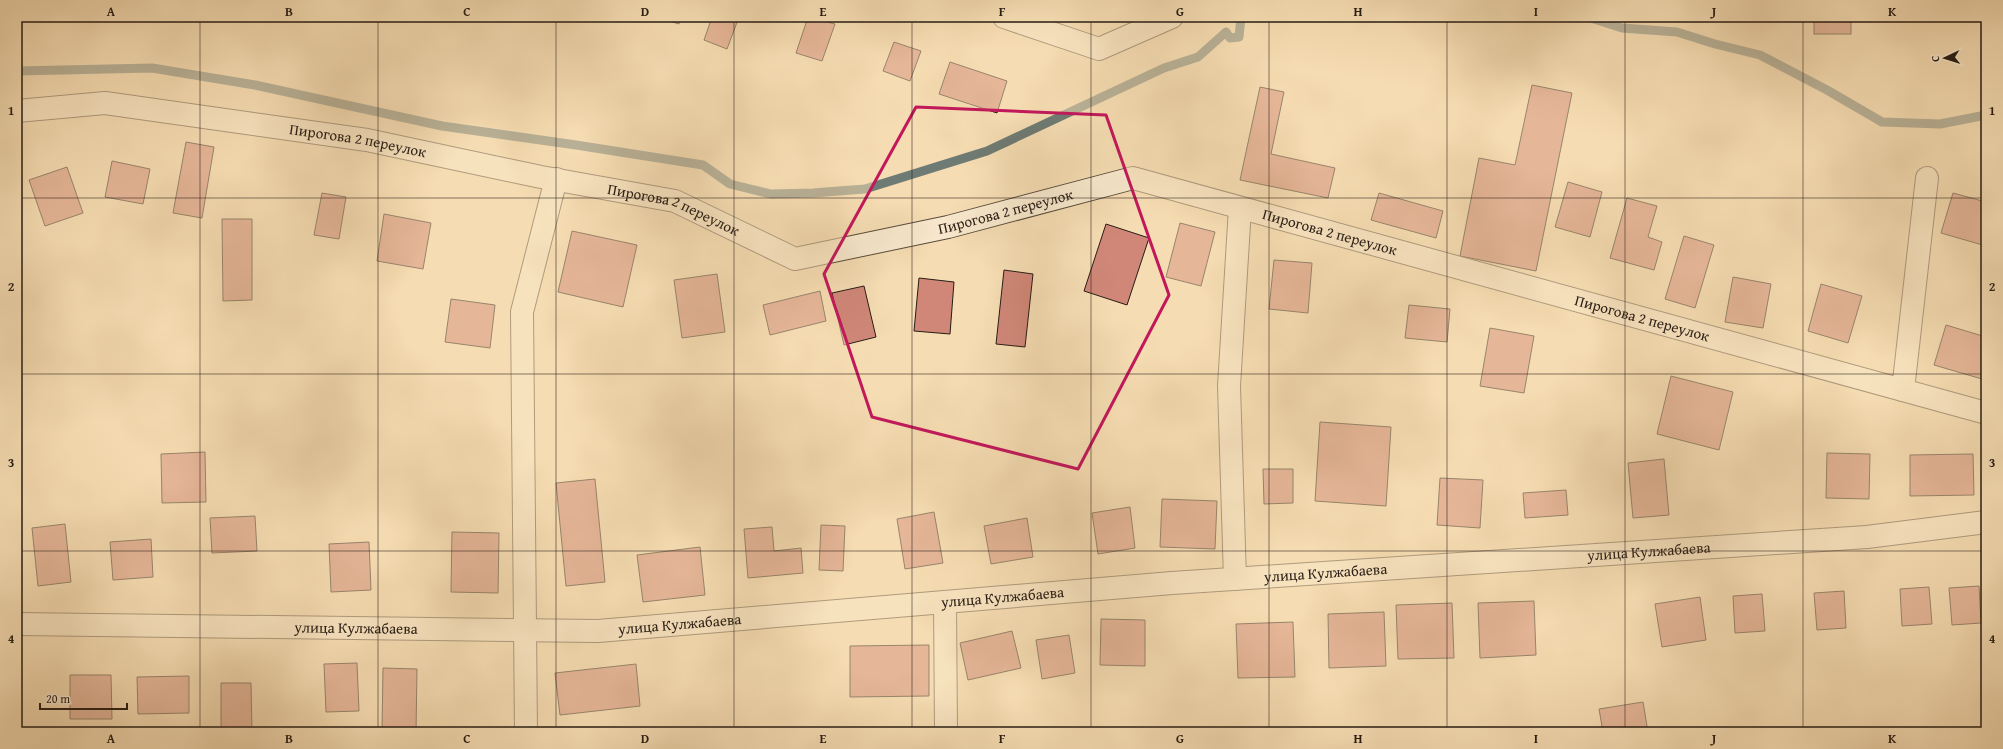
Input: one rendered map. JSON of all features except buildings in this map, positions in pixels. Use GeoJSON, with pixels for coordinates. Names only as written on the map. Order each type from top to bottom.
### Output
{"type":"FeatureCollection","features":[{"type":"Feature","properties":{"kind":"street"},"geometry":{"type":"LineString","coordinates":[[1004,17],[1099,49],[1172,17]]}},
{"type":"Feature","properties":{"kind":"street","name":"Пирогова 2 переулок"},"geometry":{"type":"LineString","coordinates":[[17,111],[105,103],[367,140],[556,180],[675,201],[795,259],[948,227],[1133,178],[1986,412]]}},
{"type":"Feature","properties":{"kind":"street"},"geometry":{"type":"LineString","coordinates":[[1903,390],[1927,178]]}},
{"type":"Feature","properties":{"kind":"street"},"geometry":{"type":"LineString","coordinates":[[526,732],[522,312],[556,180]]}},
{"type":"Feature","properties":{"kind":"street"},"geometry":{"type":"LineString","coordinates":[[1235,579],[1230,386],[1240,208]]}},
{"type":"Feature","properties":{"kind":"street","name":"улица Кулжабаева"},"geometry":{"type":"LineString","coordinates":[[17,624],[598,631],[1235,579],[1867,537],[1986,522]]}},
{"type":"Feature","properties":{"kind":"street"},"geometry":{"type":"LineString","coordinates":[[945,602],[946,732]]}},
{"type":"Feature","properties":{"kind":"highlighted area"},"geometry":{"type":"Polygon","coordinates":[[[916,107],[1106,115],[1169,295],[1078,469],[872,417],[824,274],[916,107]]]}},
{"type":"Feature","properties":{"kind":"waterway"},"geometry":{"type":"LineString","coordinates":[[17,71],[152,68],[255,85],[442,126],[703,165],[730,184],[771,194],[813,193],[865,189],[987,151],[1164,68],[1198,57],[1226,32],[1230,38],[1239,37],[1241,17]]}},
{"type":"Feature","properties":{"kind":"waterway"},"geometry":{"type":"LineString","coordinates":[[1588,17],[1622,28],[1677,32],[1715,44],[1760,55],[1827,90],[1882,122],[1940,124],[1986,115]]}}]}
